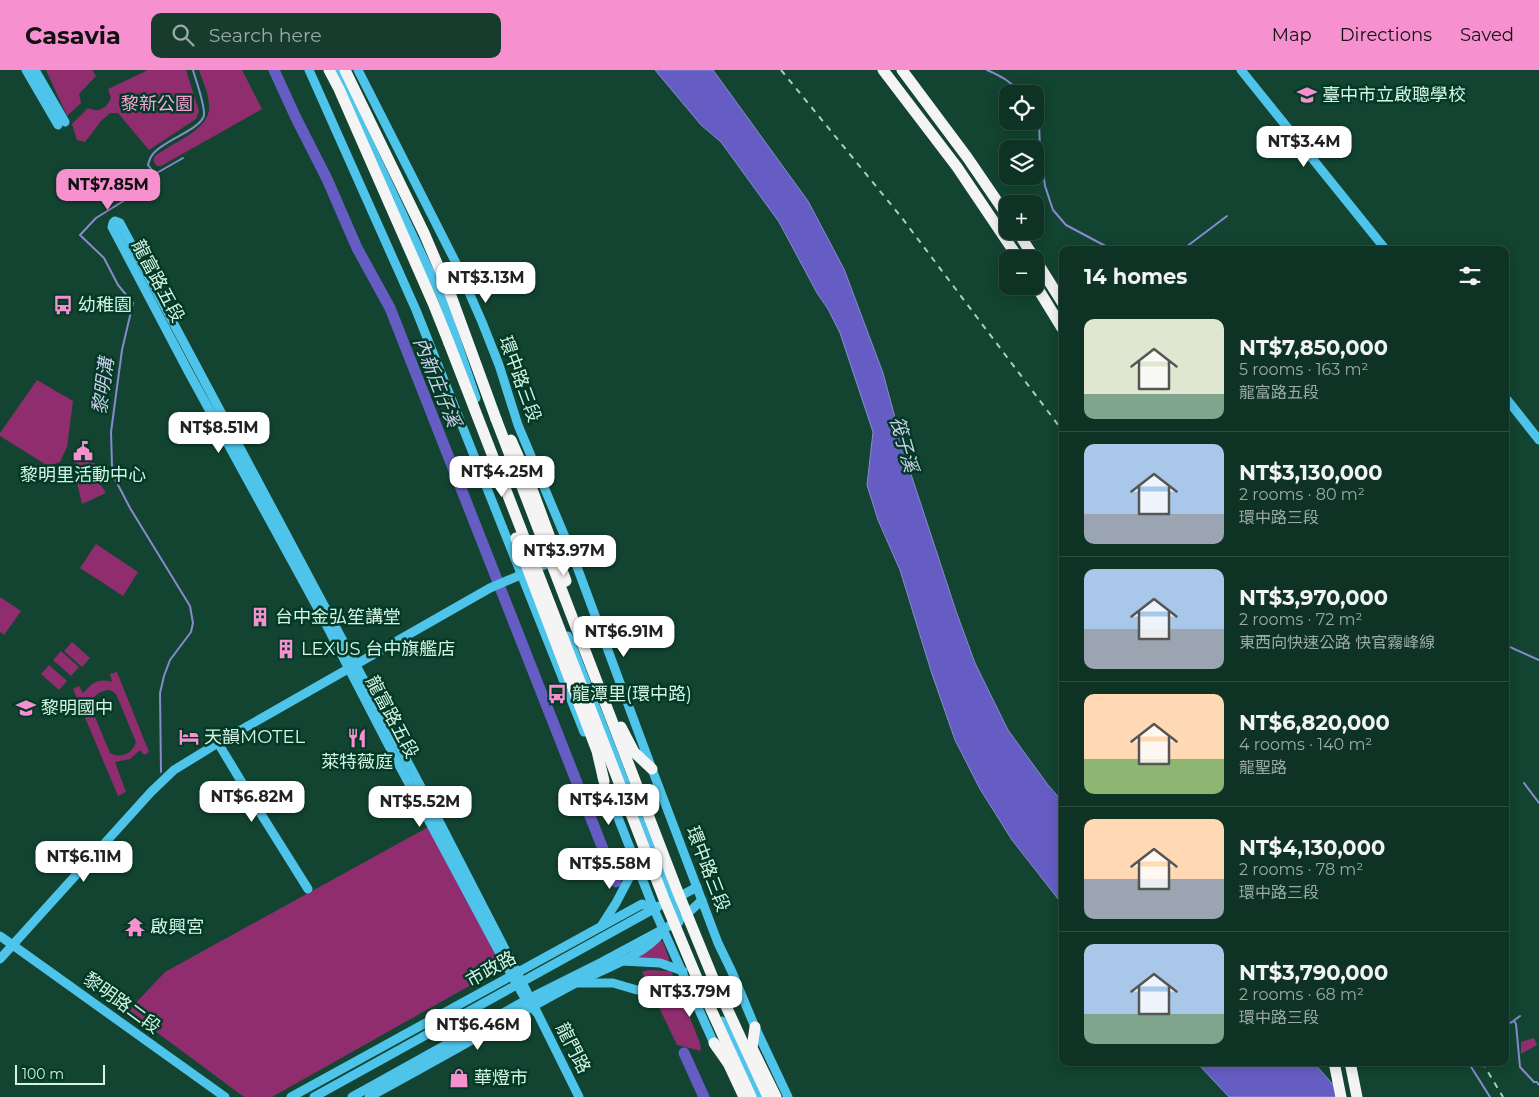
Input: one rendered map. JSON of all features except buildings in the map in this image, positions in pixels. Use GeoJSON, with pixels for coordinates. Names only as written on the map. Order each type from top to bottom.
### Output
{"type":"FeatureCollection","features":[{"type":"Feature","properties":{"kind":"highway"},"geometry":{"type":"LineString","coordinates":[[329,70],[430,294],[664,899],[706,1000],[752,1097]]}},
{"type":"Feature","properties":{"kind":"highway"},"geometry":{"type":"LineString","coordinates":[[345,70],[424,233],[451,296],[496,419],[677,890],[713,978],[768,1097]]}},
{"type":"Feature","properties":{"kind":"highway"},"geometry":{"type":"LineString","coordinates":[[874,70],[909,103]]}},
{"type":"Feature","properties":{"kind":"highway"},"geometry":{"type":"LineString","coordinates":[[884,70],[957,167],[1013,250]]}},
{"type":"Feature","properties":{"kind":"highway"},"geometry":{"type":"LineString","coordinates":[[902,70],[999,204]]}},
{"type":"Feature","properties":{"kind":"highway"},"geometry":{"type":"LineString","coordinates":[[1044,273],[1059,297]]}},
{"type":"Feature","properties":{"kind":"highway"},"geometry":{"type":"LineString","coordinates":[[1042,295],[1059,323]]}},
{"type":"Feature","properties":{"kind":"highway"},"geometry":{"type":"LineString","coordinates":[[449,342],[483,447],[530,577],[597,751],[604,781]]}},
{"type":"Feature","properties":{"kind":"highway"},"geometry":{"type":"LineString","coordinates":[[496,419],[513,442],[530,481],[619,722],[634,752],[652,769]]}},
{"type":"Feature","properties":{"kind":"highway"},"geometry":{"type":"LineString","coordinates":[[755,1026],[752,1048],[776,1097]]}},
{"type":"Feature","properties":{"kind":"highway"},"geometry":{"type":"LineString","coordinates":[[714,1043],[728,1063],[744,1097]]}},
{"type":"Feature","properties":{"kind":"highway"},"geometry":{"type":"LineString","coordinates":[[1335,1066],[1341,1097]]}},
{"type":"Feature","properties":{"kind":"highway"},"geometry":{"type":"LineString","coordinates":[[1351,1066],[1357,1097]]}},
{"type":"Feature","properties":{"kind":"street"},"geometry":{"type":"LineString","coordinates":[[26,70],[61,124],[35,70]]}},
{"type":"Feature","properties":{"kind":"street"},"geometry":{"type":"LineString","coordinates":[[308,70],[416,310],[517,576],[604,781],[654,909],[739,1097]]}},
{"type":"Feature","properties":{"kind":"street"},"geometry":{"type":"LineString","coordinates":[[336,70],[442,298],[477,402],[543,565],[681,919],[763,1097]]}},
{"type":"Feature","properties":{"kind":"street"},"geometry":{"type":"LineString","coordinates":[[340,70],[446,296],[543,565]]}},
{"type":"Feature","properties":{"kind":"street","name":"環中路三段"},"geometry":{"type":"LineString","coordinates":[[358,70],[457,265],[498,365],[518,425],[574,556],[718,943],[788,1097]]}},
{"type":"Feature","properties":{"kind":"street"},"geometry":{"type":"LineString","coordinates":[[1242,70],[1383,246]]}},
{"type":"Feature","properties":{"kind":"street","name":"龍富路五段"},"geometry":{"type":"LineString","coordinates":[[352,667],[192,379],[112,227],[115,221],[120,223],[515,974]]}},
{"type":"Feature","properties":{"kind":"street"},"geometry":{"type":"LineString","coordinates":[[1509,402],[1539,440]]}},
{"type":"Feature","properties":{"kind":"street"},"geometry":{"type":"LineString","coordinates":[[0,959],[151,792],[174,770],[490,588],[543,565],[574,556]]}},
{"type":"Feature","properties":{"kind":"street"},"geometry":{"type":"LineString","coordinates":[[218,743],[308,889]]}},
{"type":"Feature","properties":{"kind":"street"},"geometry":{"type":"LineString","coordinates":[[600,927],[616,903],[637,862]]}},
{"type":"Feature","properties":{"kind":"street","name":"市政路"},"geometry":{"type":"LineString","coordinates":[[314,1097],[697,887]]}},
{"type":"Feature","properties":{"kind":"street"},"geometry":{"type":"LineString","coordinates":[[369,1097],[532,1005],[602,962],[681,919],[702,900]]}},
{"type":"Feature","properties":{"kind":"street","name":"市政路"},"geometry":{"type":"LineString","coordinates":[[291,1097],[642,904],[654,909]]}},
{"type":"Feature","properties":{"kind":"street"},"geometry":{"type":"LineString","coordinates":[[681,919],[703,982],[758,1097]]}},
{"type":"Feature","properties":{"kind":"street"},"geometry":{"type":"LineString","coordinates":[[352,1097],[622,961],[655,940],[664,928]]}},
{"type":"Feature","properties":{"kind":"street","name":"黎明路二段"},"geometry":{"type":"LineString","coordinates":[[0,936],[225,1097]]}},
{"type":"Feature","properties":{"kind":"street"},"geometry":{"type":"LineString","coordinates":[[602,962],[660,963],[683,971]]}},
{"type":"Feature","properties":{"kind":"street","name":"龍門路"},"geometry":{"type":"LineString","coordinates":[[515,974],[579,1097]]}},
{"type":"Feature","properties":{"kind":"street"},"geometry":{"type":"LineString","coordinates":[[576,983],[613,983],[637,990]]}},
{"type":"Feature","properties":{"kind":"green space","name":"黎新公園"},"geometry":{"type":"Polygon","coordinates":[[[46,70],[92,70],[96,76],[79,94],[81,103],[67,116],[46,70]]]}},
{"type":"Feature","properties":{"kind":"green space","name":"黎新公園"},"geometry":{"type":"Polygon","coordinates":[[[148,70],[186,70],[199,111],[196,119],[149,150],[118,113],[110,113],[101,121],[85,142],[77,140],[72,124],[88,108],[102,109],[111,98],[108,89],[148,70]]]}},
{"type":"Feature","properties":{"kind":"green space","name":"黎新公園"},"geometry":{"type":"Polygon","coordinates":[[[199,70],[242,70],[262,109],[161,166],[157,166],[154,162],[154,157],[195,130],[207,117],[209,109],[208,99],[199,70]]]}},
{"type":"Feature","properties":{"kind":"green space"},"geometry":{"type":"Polygon","coordinates":[[[37,380],[73,401],[67,447],[60,462],[48,466],[0,436],[0,433],[37,380]]]}},
{"type":"Feature","properties":{"kind":"green space"},"geometry":{"type":"Polygon","coordinates":[[[75,460],[95,463],[96,478],[106,493],[82,504],[76,478],[75,460]]]}},
{"type":"Feature","properties":{"kind":"green space"},"geometry":{"type":"Polygon","coordinates":[[[96,544],[138,572],[123,596],[80,568],[96,544]]]}},
{"type":"Feature","properties":{"kind":"green space"},"geometry":{"type":"Polygon","coordinates":[[[0,597],[21,611],[4,635],[0,632],[0,597]]]}},
{"type":"Feature","properties":{"kind":"green space"},"geometry":{"type":"Polygon","coordinates":[[[72,642],[90,658],[82,667],[64,651],[72,642]]]}},
{"type":"Feature","properties":{"kind":"green space"},"geometry":{"type":"Polygon","coordinates":[[[61,651],[79,667],[71,676],[53,660],[61,651]]]}},
{"type":"Feature","properties":{"kind":"green space"},"geometry":{"type":"Polygon","coordinates":[[[49,665],[67,681],[59,690],[41,674],[49,665]]]}},
{"type":"Feature","properties":{"kind":"green space"},"geometry":{"type":"Polygon","coordinates":[[[117,672],[149,752],[144,755],[140,750],[130,759],[115,762],[126,792],[118,796],[73,689],[79,686],[83,693],[96,682],[112,682],[110,674],[117,672]],[[108,690],[99,693],[92,699],[90,705],[110,753],[118,756],[132,750],[136,742],[116,694],[108,690]]]}},
{"type":"Feature","properties":{"kind":"green space"},"geometry":{"type":"Polygon","coordinates":[[[430,826],[503,967],[272,1097],[244,1097],[128,1011],[165,972],[430,826]]]}},
{"type":"Feature","properties":{"kind":"green space"},"geometry":{"type":"Polygon","coordinates":[[[660,941],[663,942],[669,961],[646,958],[632,959],[636,955],[660,941]]]}},
{"type":"Feature","properties":{"kind":"green space"},"geometry":{"type":"Polygon","coordinates":[[[648,970],[671,971],[700,1043],[701,1051],[677,1045],[642,972],[648,970]]]}},
{"type":"Feature","properties":{"kind":"green space"},"geometry":{"type":"Polygon","coordinates":[[[1534,1038],[1537,1045],[1521,1054],[1521,1042],[1534,1038]]]}},
{"type":"Feature","properties":{"kind":"shaded area"},"geometry":{"type":"Polygon","coordinates":[[[655,70],[713,70],[808,201],[844,269],[883,373],[907,462],[975,663],[1008,730],[1059,798],[1059,900],[1012,840],[980,789],[955,740],[931,671],[900,570],[878,520],[867,485],[873,432],[840,333],[779,222],[721,142],[701,125],[655,70]]]}},
{"type":"Feature","properties":{"kind":"shaded area"},"geometry":{"type":"Polygon","coordinates":[[[1200,1066],[1317,1066],[1344,1097],[1229,1097],[1200,1066]]]}},
{"type":"Feature","properties":{"kind":"waterway","name":"黎明溝"},"geometry":{"type":"LineString","coordinates":[[161,772],[160,693],[170,660],[191,632],[193,623],[190,606],[130,508],[115,479],[112,466],[111,432],[122,350],[133,303],[118,285],[104,258],[80,235],[96,218],[159,179],[148,165],[152,155],[164,144],[189,130],[202,120],[204,115],[203,105],[193,70]]}},
{"type":"Feature","properties":{"kind":"waterway","name":"內新庄仔溪"},"geometry":{"type":"LineString","coordinates":[[274,70],[327,179],[357,248],[390,308],[616,882]]}},
{"type":"Feature","properties":{"kind":"waterway"},"geometry":{"type":"LineString","coordinates":[[987,70],[1013,85]]}},
{"type":"Feature","properties":{"kind":"waterway"},"geometry":{"type":"LineString","coordinates":[[1039,130],[1045,186],[1053,210],[1066,225],[1105,246]]}},
{"type":"Feature","properties":{"kind":"waterway"},"geometry":{"type":"LineString","coordinates":[[155,174],[183,158]]}},
{"type":"Feature","properties":{"kind":"waterway"},"geometry":{"type":"LineString","coordinates":[[1187,246],[1227,216]]}},
{"type":"Feature","properties":{"kind":"waterway"},"geometry":{"type":"LineString","coordinates":[[1509,646],[1539,660]]}},
{"type":"Feature","properties":{"kind":"waterway"},"geometry":{"type":"LineString","coordinates":[[1524,783],[1539,803]]}},
{"type":"Feature","properties":{"kind":"waterway"},"geometry":{"type":"LineString","coordinates":[[1509,1023],[1520,1016]]}},
{"type":"Feature","properties":{"kind":"waterway"},"geometry":{"type":"LineString","coordinates":[[1514,1021],[1516,1024],[1520,1067],[1539,1085]]}},
{"type":"Feature","properties":{"kind":"waterway","name":"內新庄仔溪"},"geometry":{"type":"LineString","coordinates":[[684,1053],[704,1097]]}},
{"type":"Feature","properties":{"kind":"waterway"},"geometry":{"type":"LineString","coordinates":[[1471,1066],[1490,1097]]}},
{"type":"Feature","properties":{"kind":"railway"},"geometry":{"type":"LineString","coordinates":[[781,70],[902,218],[1059,426]]}},
{"type":"Feature","properties":{"kind":"railway"},"geometry":{"type":"LineString","coordinates":[[1484,1066],[1503,1097]]}},
{"type":"Feature","properties":{"kind":"place","name":"臺中市立啟聰學校"},"geometry":{"type":"Point","coordinates":[1307,95]}},
{"type":"Feature","properties":{"kind":"place","name":"幼稚園"},"geometry":{"type":"Point","coordinates":[63,305]}},
{"type":"Feature","properties":{"kind":"place","name":"黎明里活動中心"},"geometry":{"type":"Point","coordinates":[83,451]}},
{"type":"Feature","properties":{"kind":"place","name":"台中金弘笙講堂"},"geometry":{"type":"Point","coordinates":[260,617]}},
{"type":"Feature","properties":{"kind":"place","name":"LEXUS 台中旗艦店"},"geometry":{"type":"Point","coordinates":[286,649]}},
{"type":"Feature","properties":{"kind":"place","name":"龍潭里(環中路)"},"geometry":{"type":"Point","coordinates":[557,694]}},
{"type":"Feature","properties":{"kind":"place","name":"黎明國中"},"geometry":{"type":"Point","coordinates":[26,708]}},
{"type":"Feature","properties":{"kind":"place","name":"天韻MOTEL"},"geometry":{"type":"Point","coordinates":[189,737]}},
{"type":"Feature","properties":{"kind":"place","name":"萊特薇庭"},"geometry":{"type":"Point","coordinates":[357,738]}},
{"type":"Feature","properties":{"kind":"place","name":"啟興宮"},"geometry":{"type":"Point","coordinates":[135,927]}},
{"type":"Feature","properties":{"kind":"place","name":"華燈市"},"geometry":{"type":"Point","coordinates":[459,1078]}},
{"type":"Feature","properties":{"kind":"water label","name":"筏子溪"},"geometry":{"type":"Point","coordinates":[904,444]}}]}
